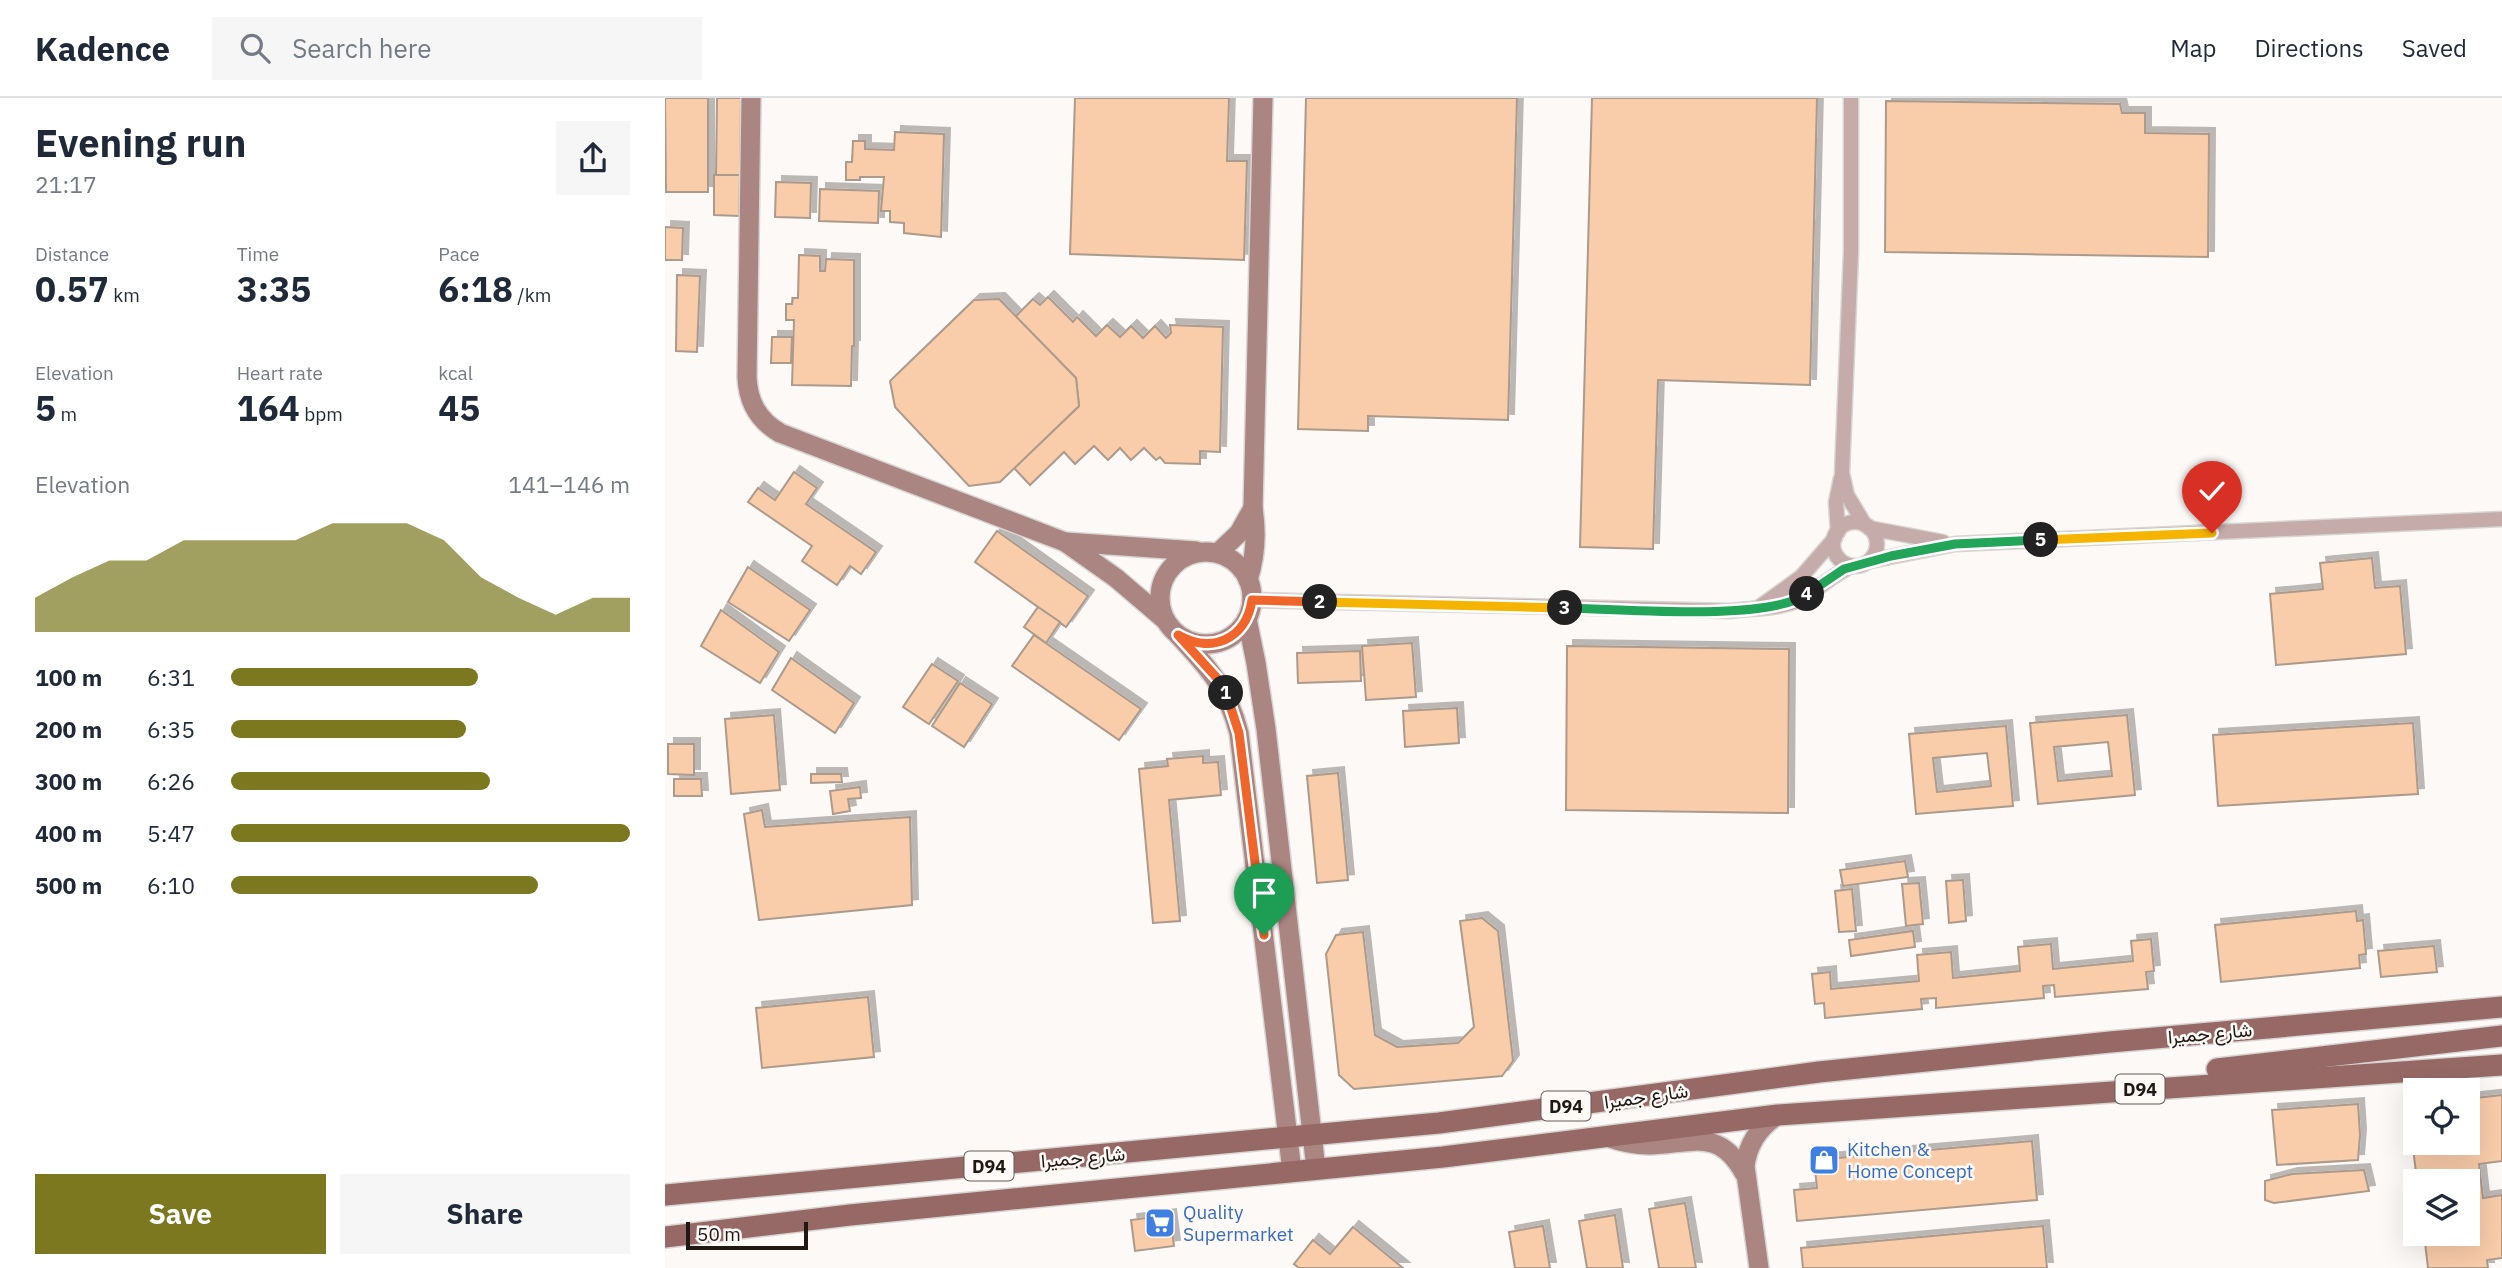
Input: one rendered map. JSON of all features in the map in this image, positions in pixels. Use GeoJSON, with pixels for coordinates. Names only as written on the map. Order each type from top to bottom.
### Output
{"type":"FeatureCollection","features":[{"type":"Feature","properties":{"kind":"main road","name":"شارع جميرا"},"geometry":{"type":"LineString","coordinates":[[665,1195],[1313,1136],[1439,1123],[1819,1072],[2110,1042],[2502,1007]]}},
{"type":"Feature","properties":{"kind":"main road"},"geometry":{"type":"LineString","coordinates":[[2151,1088],[2218,1069],[2502,1036]]}},
{"type":"Feature","properties":{"kind":"main road","name":"شارع جميرا"},"geometry":{"type":"LineString","coordinates":[[665,1237],[850,1215],[1443,1157],[1778,1115],[2502,1065]]}},
{"type":"Feature","properties":{"kind":"street"},"geometry":{"type":"LineString","coordinates":[[751,98],[747,377],[750,399],[759,416],[780,433],[1065,542],[1116,578],[1164,619],[1217,678],[1234,713],[1239,733],[1291,1171]]}},
{"type":"Feature","properties":{"kind":"street"},"geometry":{"type":"LineString","coordinates":[[1263,98],[1253,508],[1255,551],[1248,580],[1249,610],[1266,729],[1316,1169]]}},
{"type":"Feature","properties":{"kind":"street"},"geometry":{"type":"LineString","coordinates":[[1851,98],[1851,252],[1842,473],[1836,502],[1835,553],[1845,564],[1859,566],[1870,561],[1955,544],[2502,519]]}},
{"type":"Feature","properties":{"kind":"street"},"geometry":{"type":"LineString","coordinates":[[1842,473],[1852,506],[1874,534],[1877,548],[1870,561]]}},
{"type":"Feature","properties":{"kind":"street"},"geometry":{"type":"LineString","coordinates":[[1164,619],[1160,589],[1175,562],[1189,555],[1211,552],[1239,533],[1253,508]]}},
{"type":"Feature","properties":{"kind":"street"},"geometry":{"type":"LineString","coordinates":[[1760,607],[1801,577],[1836,535],[1850,523],[1955,544]]}},
{"type":"Feature","properties":{"kind":"street"},"geometry":{"type":"LineString","coordinates":[[1065,542],[1211,552],[1231,559],[1241,568],[1248,580]]}},
{"type":"Feature","properties":{"kind":"street"},"geometry":{"type":"LineString","coordinates":[[1249,610],[1716,612],[1774,606],[1801,599],[1836,573],[1852,566]]}},
{"type":"Feature","properties":{"kind":"street"},"geometry":{"type":"LineString","coordinates":[[1178,635],[1203,644],[1216,643],[1239,630],[1249,610]]}},
{"type":"Feature","properties":{"kind":"street"},"geometry":{"type":"LineString","coordinates":[[1759,1268],[1744,1173],[1746,1156],[1761,1128],[1778,1115]]}},
{"type":"Feature","properties":{"kind":"street"},"geometry":{"type":"LineString","coordinates":[[1607,1136],[1641,1145],[1696,1140],[1710,1142],[1731,1154],[1744,1173]]}},
{"type":"Feature","properties":{"kind":"building"},"geometry":{"type":"Polygon","coordinates":[[[665,98],[708,98],[708,192],[666,192],[665,98]]]}},
{"type":"Feature","properties":{"kind":"building"},"geometry":{"type":"Polygon","coordinates":[[[717,98],[741,98],[740,175],[716,175],[717,98]]]}},
{"type":"Feature","properties":{"kind":"building"},"geometry":{"type":"Polygon","coordinates":[[[1075,98],[1229,98],[1227,161],[1247,161],[1244,260],[1070,254],[1075,98]]]}},
{"type":"Feature","properties":{"kind":"building"},"geometry":{"type":"Polygon","coordinates":[[[1306,98],[1517,98],[1508,420],[1368,416],[1368,431],[1298,429],[1306,98]]]}},
{"type":"Feature","properties":{"kind":"building"},"geometry":{"type":"Polygon","coordinates":[[[1592,98],[1817,98],[1810,385],[1658,380],[1653,549],[1580,547],[1592,98]]]}},
{"type":"Feature","properties":{"kind":"building"},"geometry":{"type":"Polygon","coordinates":[[[1886,101],[2120,104],[2122,113],[2145,113],[2145,133],[2209,134],[2208,257],[1885,252],[1886,101]]]}},
{"type":"Feature","properties":{"kind":"building"},"geometry":{"type":"Polygon","coordinates":[[[895,132],[944,134],[941,237],[904,233],[904,223],[890,222],[890,211],[881,211],[884,177],[846,180],[846,162],[852,162],[853,141],[865,141],[865,149],[894,150],[895,132]]]}},
{"type":"Feature","properties":{"kind":"building"},"geometry":{"type":"Polygon","coordinates":[[[714,175],[740,175],[739,216],[714,215],[714,175]]]}},
{"type":"Feature","properties":{"kind":"building"},"geometry":{"type":"Polygon","coordinates":[[[776,182],[811,183],[810,218],[775,217],[776,182]]]}},
{"type":"Feature","properties":{"kind":"building"},"geometry":{"type":"Polygon","coordinates":[[[820,189],[879,191],[878,223],[819,221],[820,189]]]}},
{"type":"Feature","properties":{"kind":"building"},"geometry":{"type":"Polygon","coordinates":[[[665,227],[683,228],[682,260],[665,260],[665,227]]]}},
{"type":"Feature","properties":{"kind":"building"},"geometry":{"type":"Polygon","coordinates":[[[799,255],[820,256],[820,271],[825,271],[826,259],[854,260],[851,386],[792,385],[794,320],[786,320],[786,304],[792,304],[793,298],[798,298],[799,255]]]}},
{"type":"Feature","properties":{"kind":"building"},"geometry":{"type":"Polygon","coordinates":[[[677,275],[700,276],[697,352],[676,351],[677,275]]]}},
{"type":"Feature","properties":{"kind":"building"},"geometry":{"type":"Polygon","coordinates":[[[1048,297],[1073,322],[1077,317],[1096,336],[1107,325],[1120,337],[1131,326],[1143,338],[1155,326],[1166,338],[1171,333],[1170,325],[1223,327],[1220,452],[1200,451],[1200,464],[1165,463],[1160,457],[1156,460],[1144,448],[1131,460],[1120,448],[1108,460],[1094,446],[1075,464],[1064,452],[1030,485],[1014,468],[1079,406],[1076,378],[1015,317],[1033,299],[1040,305],[1048,297]]]}},
{"type":"Feature","properties":{"kind":"building"},"geometry":{"type":"Polygon","coordinates":[[[999,299],[1076,378],[1079,406],[1000,482],[969,486],[895,407],[890,381],[974,300],[999,299]]]}},
{"type":"Feature","properties":{"kind":"building"},"geometry":{"type":"Polygon","coordinates":[[[772,337],[792,337],[791,363],[771,363],[772,337]]]}},
{"type":"Feature","properties":{"kind":"building"},"geometry":{"type":"Polygon","coordinates":[[[794,472],[817,488],[806,504],[876,552],[861,574],[850,566],[837,585],[802,561],[812,546],[748,502],[758,488],[775,500],[794,472]]]}},
{"type":"Feature","properties":{"kind":"building"},"geometry":{"type":"Polygon","coordinates":[[[997,531],[1088,596],[1066,627],[975,562],[997,531]]]}},
{"type":"Feature","properties":{"kind":"building"},"geometry":{"type":"Polygon","coordinates":[[[2372,558],[2375,588],[2400,586],[2406,654],[2276,665],[2270,594],[2323,589],[2320,563],[2372,558]]]}},
{"type":"Feature","properties":{"kind":"building"},"geometry":{"type":"Polygon","coordinates":[[[748,567],[810,610],[789,641],[728,602],[748,567]]]}},
{"type":"Feature","properties":{"kind":"building"},"geometry":{"type":"Polygon","coordinates":[[[1038,607],[1060,622],[1046,643],[1024,627],[1038,607]]]}},
{"type":"Feature","properties":{"kind":"building"},"geometry":{"type":"Polygon","coordinates":[[[721,610],[779,652],[760,683],[701,646],[721,610]]]}},
{"type":"Feature","properties":{"kind":"building"},"geometry":{"type":"Polygon","coordinates":[[[1034,635],[1141,709],[1119,740],[1012,666],[1034,635]]]}},
{"type":"Feature","properties":{"kind":"building"},"geometry":{"type":"Polygon","coordinates":[[[1412,643],[1416,697],[1366,700],[1362,646],[1412,643]]]}},
{"type":"Feature","properties":{"kind":"building"},"geometry":{"type":"Polygon","coordinates":[[[1567,646],[1789,649],[1788,813],[1566,810],[1567,646]]]}},
{"type":"Feature","properties":{"kind":"building"},"geometry":{"type":"Polygon","coordinates":[[[1360,651],[1361,681],[1298,683],[1297,653],[1360,651]]]}},
{"type":"Feature","properties":{"kind":"building"},"geometry":{"type":"Polygon","coordinates":[[[791,658],[854,703],[835,733],[772,690],[791,658]]]}},
{"type":"Feature","properties":{"kind":"building"},"geometry":{"type":"Polygon","coordinates":[[[932,664],[958,681],[929,724],[903,707],[932,664]]]}},
{"type":"Feature","properties":{"kind":"building"},"geometry":{"type":"Polygon","coordinates":[[[960,683],[992,704],[964,747],[932,726],[960,683]]]}},
{"type":"Feature","properties":{"kind":"building"},"geometry":{"type":"Polygon","coordinates":[[[1457,708],[1459,743],[1405,747],[1403,711],[1457,708]]]}},
{"type":"Feature","properties":{"kind":"building"},"geometry":{"type":"Polygon","coordinates":[[[774,715],[780,790],[731,794],[725,719],[774,715]]]}},
{"type":"Feature","properties":{"kind":"building"},"geometry":{"type":"Polygon","coordinates":[[[2127,715],[2135,795],[2038,804],[2030,723],[2127,715]],[[2108,742],[2054,747],[2058,781],[2112,776],[2108,742]]]}},
{"type":"Feature","properties":{"kind":"building"},"geometry":{"type":"Polygon","coordinates":[[[2413,723],[2418,794],[2218,806],[2213,735],[2413,723]]]}},
{"type":"Feature","properties":{"kind":"building"},"geometry":{"type":"Polygon","coordinates":[[[2006,726],[2013,806],[1916,814],[1909,734],[2006,726]],[[1987,753],[1933,758],[1937,792],[1991,786],[1987,753]]]}},
{"type":"Feature","properties":{"kind":"building"},"geometry":{"type":"Polygon","coordinates":[[[668,744],[694,744],[694,775],[668,774],[668,744]]]}},
{"type":"Feature","properties":{"kind":"building"},"geometry":{"type":"Polygon","coordinates":[[[1203,756],[1203,763],[1218,762],[1221,795],[1169,800],[1180,921],[1153,923],[1139,769],[1168,766],[1167,759],[1203,756]]]}},
{"type":"Feature","properties":{"kind":"building"},"geometry":{"type":"Polygon","coordinates":[[[1338,773],[1348,880],[1317,883],[1307,776],[1338,773]]]}},
{"type":"Feature","properties":{"kind":"building"},"geometry":{"type":"Polygon","coordinates":[[[811,774],[841,774],[842,782],[811,783],[811,774]]]}},
{"type":"Feature","properties":{"kind":"building"},"geometry":{"type":"Polygon","coordinates":[[[674,779],[701,779],[702,796],[674,796],[674,779]]]}},
{"type":"Feature","properties":{"kind":"building"},"geometry":{"type":"Polygon","coordinates":[[[860,787],[861,798],[848,799],[850,811],[833,814],[830,791],[860,787]]]}},
{"type":"Feature","properties":{"kind":"building"},"geometry":{"type":"Polygon","coordinates":[[[762,810],[765,827],[910,817],[912,905],[759,920],[744,814],[762,810]]]}},
{"type":"Feature","properties":{"kind":"building"},"geometry":{"type":"Polygon","coordinates":[[[1905,861],[1908,877],[1843,886],[1840,870],[1905,861]]]}},
{"type":"Feature","properties":{"kind":"building"},"geometry":{"type":"Polygon","coordinates":[[[1963,880],[1966,921],[1949,923],[1946,881],[1963,880]]]}},
{"type":"Feature","properties":{"kind":"building"},"geometry":{"type":"Polygon","coordinates":[[[1919,883],[1923,924],[1906,926],[1902,884],[1919,883]]]}},
{"type":"Feature","properties":{"kind":"building"},"geometry":{"type":"Polygon","coordinates":[[[1852,889],[1856,931],[1839,932],[1835,891],[1852,889]]]}},
{"type":"Feature","properties":{"kind":"building"},"geometry":{"type":"Polygon","coordinates":[[[2356,911],[2357,921],[2363,920],[2366,954],[2359,955],[2360,968],[2221,982],[2215,925],[2356,911]]]}},
{"type":"Feature","properties":{"kind":"building"},"geometry":{"type":"Polygon","coordinates":[[[1482,918],[1498,931],[1513,1061],[1502,1076],[1354,1089],[1339,1075],[1326,954],[1336,935],[1363,932],[1375,1035],[1397,1047],[1458,1043],[1474,1027],[1460,921],[1482,918]]]}},
{"type":"Feature","properties":{"kind":"building"},"geometry":{"type":"Polygon","coordinates":[[[1913,931],[1915,947],[1851,956],[1849,940],[1913,931]]]}},
{"type":"Feature","properties":{"kind":"building"},"geometry":{"type":"Polygon","coordinates":[[[2151,939],[2154,971],[2146,972],[2148,989],[2055,997],[2054,985],[2043,986],[2044,998],[1936,1008],[1936,998],[1921,999],[1922,1009],[1825,1018],[1824,1003],[1815,1004],[1812,974],[1830,972],[1831,989],[1919,981],[1917,955],[1951,952],[1953,978],[2020,971],[2018,947],[2051,944],[2053,969],[2133,961],[2131,941],[2151,939]]]}},
{"type":"Feature","properties":{"kind":"building"},"geometry":{"type":"Polygon","coordinates":[[[2434,946],[2437,972],[2381,977],[2378,951],[2434,946]]]}},
{"type":"Feature","properties":{"kind":"building"},"geometry":{"type":"Polygon","coordinates":[[[868,997],[874,1057],[762,1068],[756,1008],[868,997]]]}},
{"type":"Feature","properties":{"kind":"building"},"geometry":{"type":"Polygon","coordinates":[[[2502,1095],[2502,1161],[2479,1164],[2480,1169],[2416,1169],[2414,1155],[2480,1155],[2480,1098],[2502,1095]]]}},
{"type":"Feature","properties":{"kind":"building"},"geometry":{"type":"Polygon","coordinates":[[[2358,1104],[2358,1160],[2277,1165],[2272,1110],[2358,1104]]]}},
{"type":"Feature","properties":{"kind":"building"},"geometry":{"type":"Polygon","coordinates":[[[2032,1141],[2037,1200],[1797,1221],[1794,1190],[1817,1188],[1814,1160],[2032,1141]]]}},
{"type":"Feature","properties":{"kind":"building"},"geometry":{"type":"Polygon","coordinates":[[[2364,1170],[2369,1191],[2274,1203],[2265,1200],[2265,1181],[2292,1174],[2364,1170]]]}},
{"type":"Feature","properties":{"kind":"building"},"geometry":{"type":"Polygon","coordinates":[[[2480,1172],[2483,1198],[2502,1195],[2502,1258],[2487,1260],[2488,1268],[2428,1268],[2425,1246],[2480,1246],[2480,1172]]]}},
{"type":"Feature","properties":{"kind":"building"},"geometry":{"type":"Polygon","coordinates":[[[1685,1203],[1696,1268],[1659,1268],[1649,1209],[1685,1203]]]}},
{"type":"Feature","properties":{"kind":"building"},"geometry":{"type":"Polygon","coordinates":[[[1170,1215],[1174,1246],[1135,1251],[1131,1220],[1170,1215]]]}},
{"type":"Feature","properties":{"kind":"building"},"geometry":{"type":"Polygon","coordinates":[[[1615,1215],[1623,1268],[1587,1268],[1579,1221],[1615,1215]]]}},
{"type":"Feature","properties":{"kind":"building"},"geometry":{"type":"Polygon","coordinates":[[[1543,1226],[1550,1268],[1515,1268],[1509,1232],[1543,1226]]]}},
{"type":"Feature","properties":{"kind":"building"},"geometry":{"type":"Polygon","coordinates":[[[2043,1226],[2047,1268],[1803,1268],[1801,1248],[2043,1226]]]}},
{"type":"Feature","properties":{"kind":"building"},"geometry":{"type":"Polygon","coordinates":[[[1353,1227],[1403,1268],[1299,1268],[1294,1264],[1313,1240],[1330,1254],[1353,1227]]]}},
{"type":"Feature","properties":{"kind":"place","name":"Kitchen & Home Concept"},"geometry":{"type":"Point","coordinates":[1824,1160]}},
{"type":"Feature","properties":{"kind":"place","name":"Quality Supermarket"},"geometry":{"type":"Point","coordinates":[1160,1223]}},
{"type":"Feature","properties":{"kind":"route"},"geometry":{"type":"LineString","coordinates":[[1264,935],[1239,733],[1234,713],[1217,678],[1178,635],[1203,644],[1229,638],[1247,619],[1252,600],[1716,612],[1788,604],[1801,599],[1844,569],[1933,547],[2212,533]]}}]}
